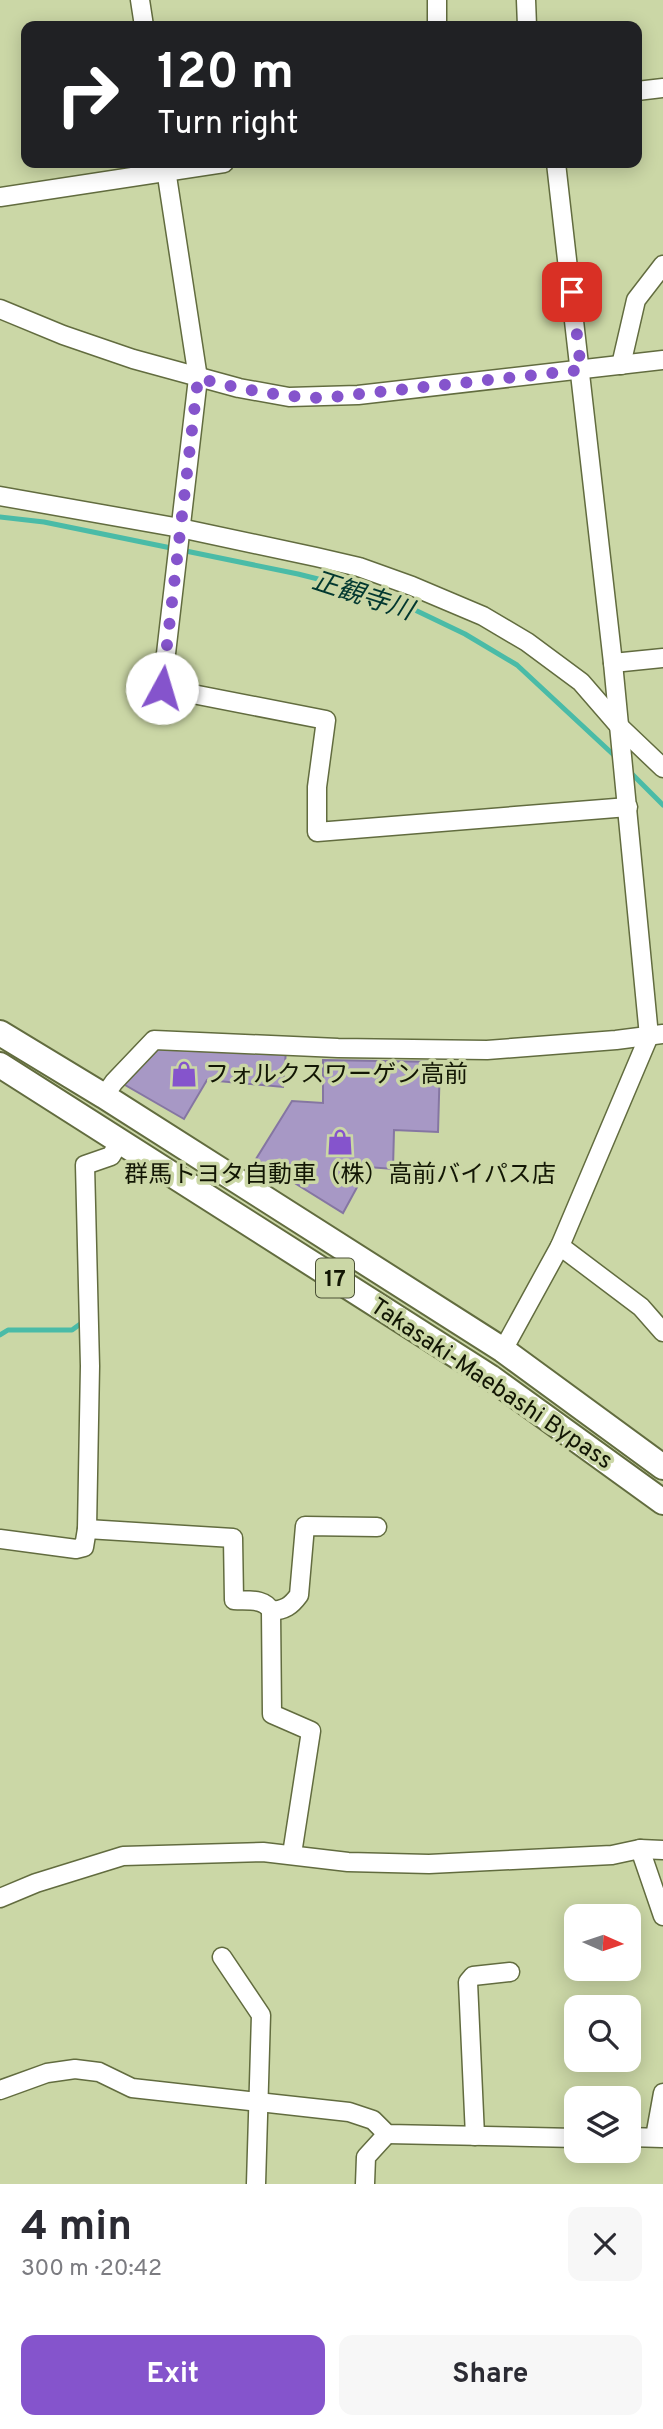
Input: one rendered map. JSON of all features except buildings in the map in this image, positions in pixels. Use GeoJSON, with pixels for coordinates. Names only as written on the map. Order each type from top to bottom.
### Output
{"type":"FeatureCollection","features":[{"type":"Feature","properties":{"kind":"highway","name":"Takasaki-Maebashi Bypass"},"geometry":{"type":"LineString","coordinates":[[0,1033],[104,1096],[503,1350],[663,1467]]}},
{"type":"Feature","properties":{"kind":"highway","name":"Takasaki-Maebashi Bypass"},"geometry":{"type":"LineString","coordinates":[[0,1065],[490,1377],[663,1502]]}},
{"type":"Feature","properties":{"kind":"street"},"geometry":{"type":"LineString","coordinates":[[140,0],[143,21]]}},
{"type":"Feature","properties":{"kind":"street"},"geometry":{"type":"LineString","coordinates":[[437,0],[437,21]]}},
{"type":"Feature","properties":{"kind":"street"},"geometry":{"type":"LineString","coordinates":[[526,0],[527,21]]}},
{"type":"Feature","properties":{"kind":"street"},"geometry":{"type":"LineString","coordinates":[[642,90],[663,88]]}},
{"type":"Feature","properties":{"kind":"street"},"geometry":{"type":"LineString","coordinates":[[0,197],[160,168]]}},
{"type":"Feature","properties":{"kind":"street"},"geometry":{"type":"LineString","coordinates":[[166,168],[198,378],[162,688],[326,720],[317,787],[317,832],[628,807]]}},
{"type":"Feature","properties":{"kind":"street"},"geometry":{"type":"LineString","coordinates":[[503,1350],[560,1246],[656,1035],[557,168]]}},
{"type":"Feature","properties":{"kind":"street"},"geometry":{"type":"LineString","coordinates":[[621,365],[636,300],[663,265]]}},
{"type":"Feature","properties":{"kind":"street"},"geometry":{"type":"LineString","coordinates":[[0,309],[98,347],[198,378],[289,397],[323,398],[663,360]]}},
{"type":"Feature","properties":{"kind":"street"},"geometry":{"type":"LineString","coordinates":[[0,496],[180,528],[359,567],[412,586],[483,616],[527,642],[581,682],[620,727],[663,768]]}},
{"type":"Feature","properties":{"kind":"street"},"geometry":{"type":"LineString","coordinates":[[613,663],[663,658]]}},
{"type":"Feature","properties":{"kind":"street"},"geometry":{"type":"LineString","coordinates":[[581,682],[600,689],[616,688]]}},
{"type":"Feature","properties":{"kind":"street"},"geometry":{"type":"LineString","coordinates":[[104,1096],[154,1040],[338,1048],[487,1050],[656,1035]]}},
{"type":"Feature","properties":{"kind":"street"},"geometry":{"type":"LineString","coordinates":[[0,1539],[76,1549],[84,1547],[87,1529],[90,1366],[85,1165],[111,1156],[120,1141]]}},
{"type":"Feature","properties":{"kind":"street"},"geometry":{"type":"LineString","coordinates":[[560,1246],[641,1307],[663,1332]]}},
{"type":"Feature","properties":{"kind":"street"},"geometry":{"type":"LineString","coordinates":[[271,1611],[283,1610],[299,1595],[304,1526],[377,1527]]}},
{"type":"Feature","properties":{"kind":"street"},"geometry":{"type":"LineString","coordinates":[[87,1529],[233,1538],[234,1600],[262,1602],[268,1605],[271,1611],[272,1714],[311,1731],[292,1854]]}},
{"type":"Feature","properties":{"kind":"street"},"geometry":{"type":"LineString","coordinates":[[640,1849],[663,1916]]}},
{"type":"Feature","properties":{"kind":"street"},"geometry":{"type":"LineString","coordinates":[[0,1898],[36,1883],[123,1856],[262,1852],[348,1862],[429,1864],[612,1855],[640,1849],[663,1850]]}},
{"type":"Feature","properties":{"kind":"street"},"geometry":{"type":"LineString","coordinates":[[222,1957],[261,2015],[256,2184]]}},
{"type":"Feature","properties":{"kind":"street"},"geometry":{"type":"LineString","coordinates":[[475,2136],[468,1982],[472,1976],[510,1972]]}},
{"type":"Feature","properties":{"kind":"street"},"geometry":{"type":"LineString","coordinates":[[0,2090],[47,2073],[75,2069],[99,2072],[132,2088],[349,2112],[373,2120],[387,2134],[564,2138]]}},
{"type":"Feature","properties":{"kind":"street"},"geometry":{"type":"LineString","coordinates":[[641,2137],[659,2137],[663,2093]]}},
{"type":"Feature","properties":{"kind":"street"},"geometry":{"type":"LineString","coordinates":[[365,2184],[366,2157],[387,2134]]}},
{"type":"Feature","properties":{"kind":"waterway","name":"正観寺川"},"geometry":{"type":"LineString","coordinates":[[0,517],[44,522],[298,574],[350,587],[415,610],[465,634],[517,665],[617,758]]}},
{"type":"Feature","properties":{"kind":"waterway","name":"正観寺川"},"geometry":{"type":"LineString","coordinates":[[628,770],[663,805]]}},
{"type":"Feature","properties":{"kind":"waterway"},"geometry":{"type":"LineString","coordinates":[[0,1335],[8,1330],[72,1330],[83,1322]]}},
{"type":"Feature","properties":{"kind":"place","name":"フォルクスワーゲン高前"},"geometry":{"type":"Point","coordinates":[184,1074]}},
{"type":"Feature","properties":{"kind":"place","name":"群馬トヨタ自動車（株）高前バイパス店"},"geometry":{"type":"Point","coordinates":[340,1142]}},
{"type":"Feature","properties":{"kind":"route"},"geometry":{"type":"LineString","coordinates":[[162,688],[198,378],[265,394],[323,398],[581,370],[572,292]]}}]}
